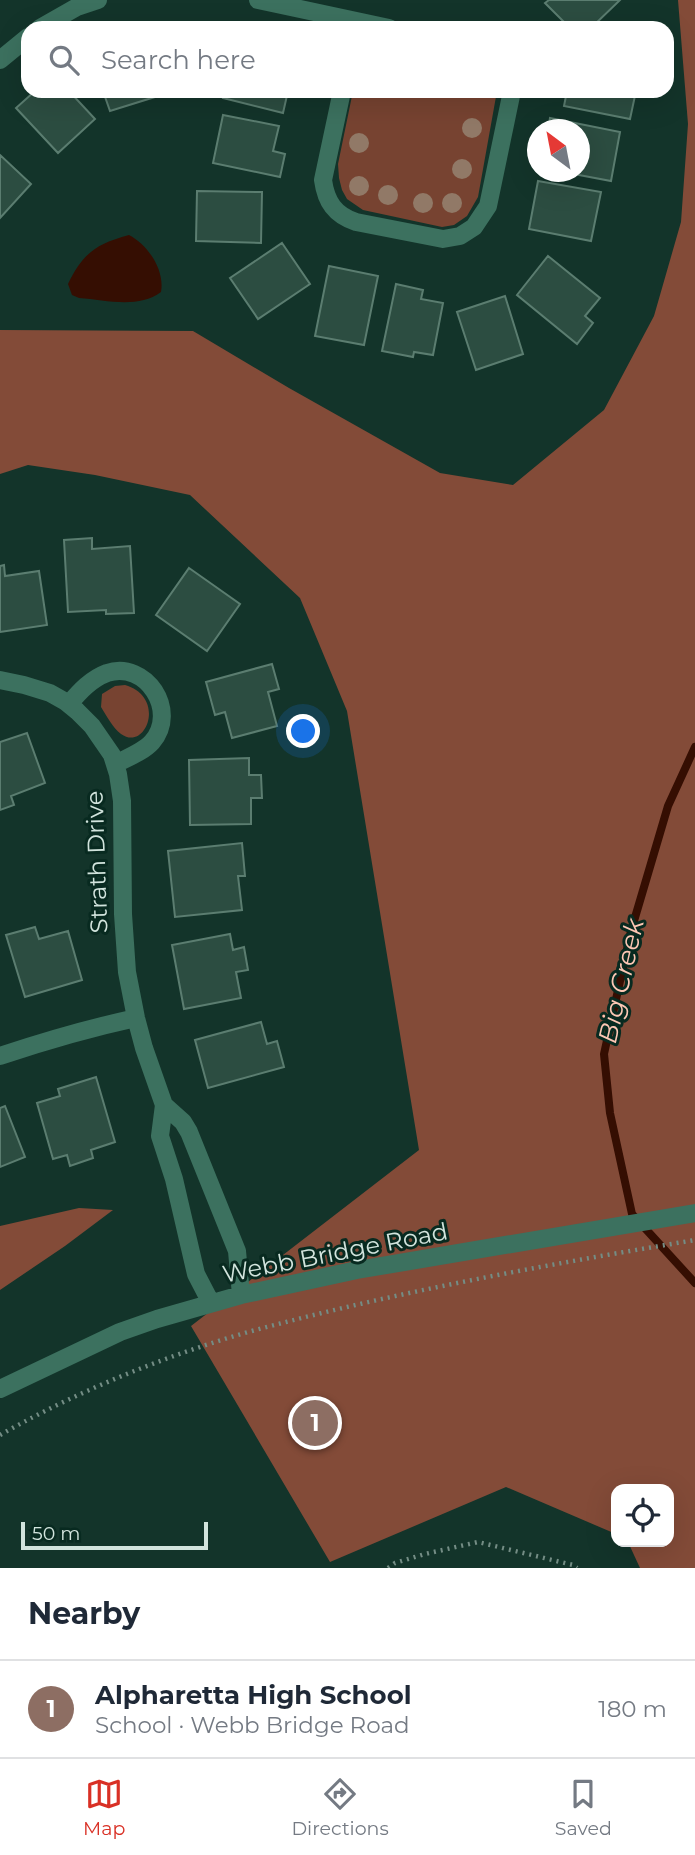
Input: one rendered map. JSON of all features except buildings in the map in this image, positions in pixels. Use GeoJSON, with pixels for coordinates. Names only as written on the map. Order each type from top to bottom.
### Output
{"type":"FeatureCollection","features":[{"type":"Feature","properties":{"kind":"street"},"geometry":{"type":"LineString","coordinates":[[52,21],[77,7],[98,0]]}},
{"type":"Feature","properties":{"kind":"street"},"geometry":{"type":"LineString","coordinates":[[258,0],[340,21]]}},
{"type":"Feature","properties":{"kind":"street"},"geometry":{"type":"LineString","coordinates":[[0,61],[21,43]]}},
{"type":"Feature","properties":{"kind":"street"},"geometry":{"type":"LineString","coordinates":[[341,98],[323,180],[330,204],[345,218],[356,222],[443,239],[460,236],[474,227],[488,206],[511,98]]}},
{"type":"Feature","properties":{"kind":"street"},"geometry":{"type":"LineString","coordinates":[[69,704],[90,682],[110,672],[130,673],[150,684],[162,706],[160,731],[152,743],[115,764]]}},
{"type":"Feature","properties":{"kind":"street","name":"Strath Drive"},"geometry":{"type":"LineString","coordinates":[[0,680],[50,693],[78,710],[112,755],[122,801],[123,914],[127,972],[136,1018],[164,1105],[160,1136],[171,1169],[196,1274],[211,1303]]}},
{"type":"Feature","properties":{"kind":"street"},"geometry":{"type":"LineString","coordinates":[[0,1056],[68,1034],[136,1018]]}},
{"type":"Feature","properties":{"kind":"street","name":"Strath Drive"},"geometry":{"type":"LineString","coordinates":[[164,1105],[183,1122],[200,1159],[237,1251],[241,1295]]}},
{"type":"Feature","properties":{"kind":"street"},"geometry":{"type":"LineString","coordinates":[[171,1169],[200,1159]]}},
{"type":"Feature","properties":{"kind":"street","name":"Webb Bridge Road"},"geometry":{"type":"LineString","coordinates":[[0,1389],[120,1332],[241,1295],[356,1270],[695,1213]]}},
{"type":"Feature","properties":{"kind":"path"},"geometry":{"type":"LineString","coordinates":[[0,1435],[99,1385],[216,1341],[297,1319],[463,1281],[695,1240]]}},
{"type":"Feature","properties":{"kind":"path"},"geometry":{"type":"LineString","coordinates":[[388,1568],[395,1563],[425,1554],[478,1542],[577,1568]]}},
{"type":"Feature","properties":{"kind":"shaded area"},"geometry":{"type":"Polygon","coordinates":[[[678,0],[695,0],[695,1568],[640,1568],[630,1547],[674,1547],[674,1484],[611,1484],[611,1532],[506,1487],[330,1562],[191,1326],[419,1150],[347,711],[300,598],[190,495],[95,475],[28,465],[0,474],[0,330],[193,331],[440,473],[513,485],[604,410],[654,316],[681,222],[688,124],[678,0]]]}},
{"type":"Feature","properties":{"kind":"shaded area"},"geometry":{"type":"Polygon","coordinates":[[[352,98],[496,98],[478,197],[467,216],[454,225],[442,227],[363,210],[347,199],[342,190],[338,164],[352,98]]]}},
{"type":"Feature","properties":{"kind":"shaded area"},"geometry":{"type":"Polygon","coordinates":[[[129,235],[143,245],[154,259],[162,284],[161,292],[132,302],[79,298],[72,295],[68,284],[85,257],[99,246],[129,235]]]}},
{"type":"Feature","properties":{"kind":"shaded area"},"geometry":{"type":"Polygon","coordinates":[[[125,685],[138,691],[146,700],[149,711],[144,730],[138,736],[130,738],[118,731],[101,707],[102,694],[115,686],[125,685]]]}},
{"type":"Feature","properties":{"kind":"shaded area"},"geometry":{"type":"Polygon","coordinates":[[[79,1208],[113,1210],[0,1290],[0,1226],[79,1208]]]}},
{"type":"Feature","properties":{"kind":"waterway","name":"Big Creek"},"geometry":{"type":"LineString","coordinates":[[695,747],[668,806],[631,931],[604,1054],[610,1113],[632,1214],[695,1283]]}},
{"type":"Feature","properties":{"kind":"place","name":"Alpharetta High School"},"geometry":{"type":"Point","coordinates":[315,1423]}}]}
